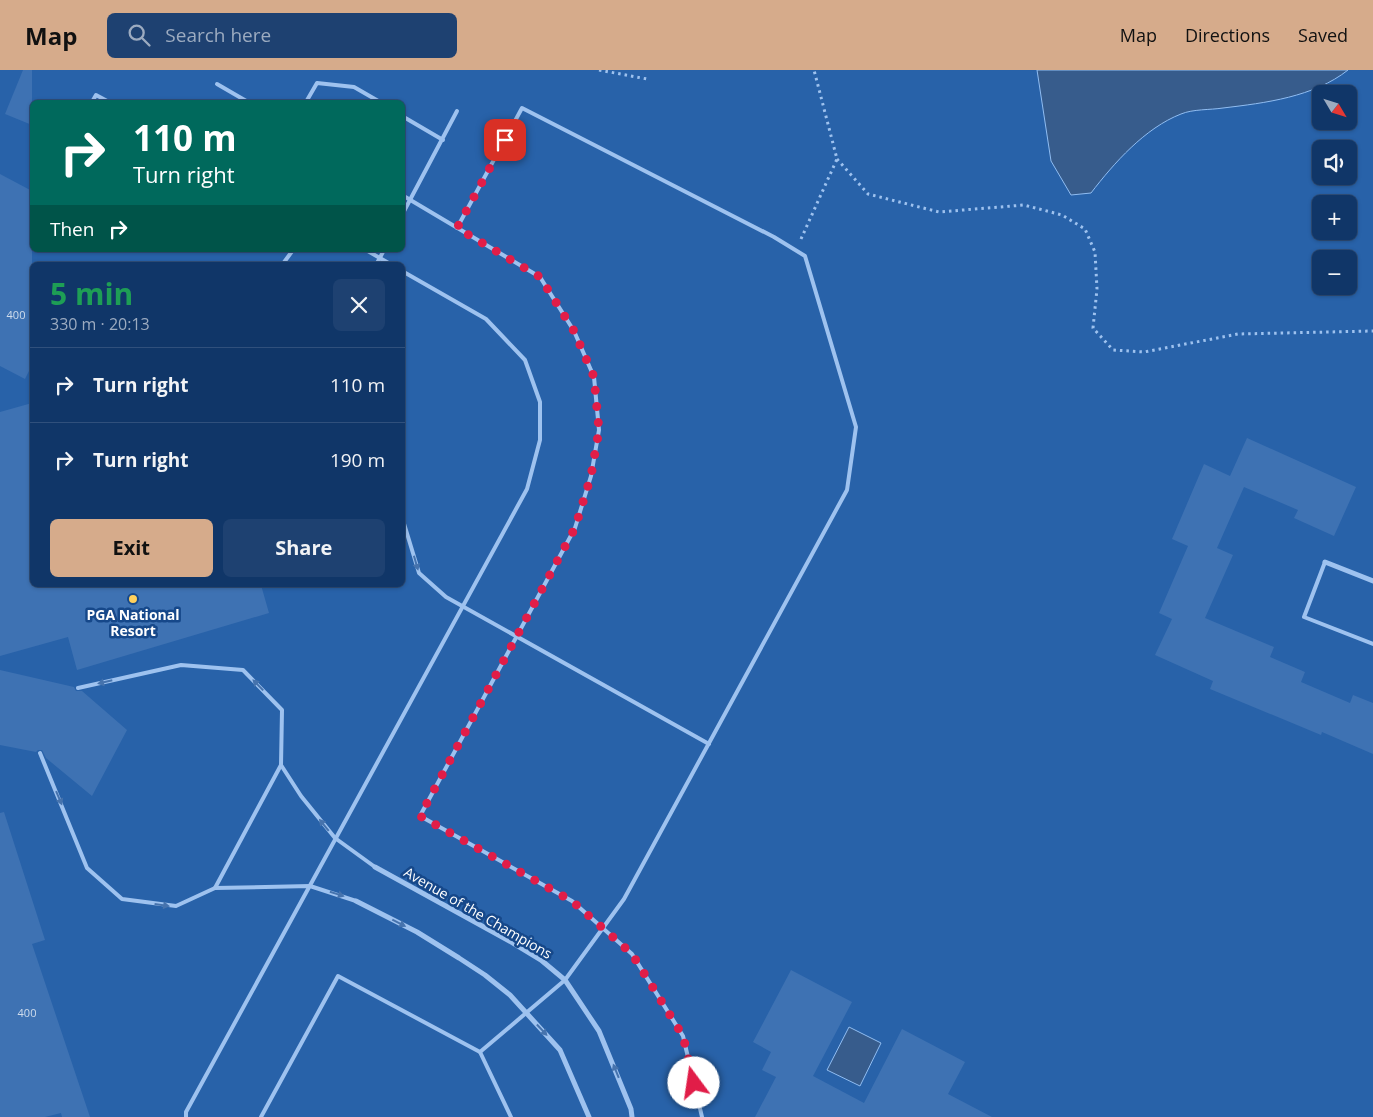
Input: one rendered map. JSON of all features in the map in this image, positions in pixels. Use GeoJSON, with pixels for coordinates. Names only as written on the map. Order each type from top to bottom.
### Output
{"type":"FeatureCollection","features":[{"type":"Feature","properties":{"kind":"street"},"geometry":{"type":"LineString","coordinates":[[1325,562],[1373,580]]}},
{"type":"Feature","properties":{"kind":"street","name":"Avenue of the Champions"},"geometry":{"type":"LineString","coordinates":[[375,867],[520,947],[541,960],[565,980],[599,1031],[631,1109],[632,1117]]}},
{"type":"Feature","properties":{"kind":"street"},"geometry":{"type":"LineString","coordinates":[[356,901],[417,932],[479,970],[510,995],[560,1050],[589,1117]]}},
{"type":"Feature","properties":{"kind":"lane"},"geometry":{"type":"LineString","coordinates":[[307,100],[317,83],[354,87],[377,100]]}},
{"type":"Feature","properties":{"kind":"lane"},"geometry":{"type":"LineString","coordinates":[[218,84],[245,100]]}},
{"type":"Feature","properties":{"kind":"lane"},"geometry":{"type":"LineString","coordinates":[[93,100],[96,95],[105,100]]}},
{"type":"Feature","properties":{"kind":"lane"},"geometry":{"type":"LineString","coordinates":[[457,228],[522,108],[774,237],[805,256],[856,427],[847,490],[624,899],[565,980],[480,1052]]}},
{"type":"Feature","properties":{"kind":"lane"},"geometry":{"type":"LineString","coordinates":[[405,210],[457,111]]}},
{"type":"Feature","properties":{"kind":"lane"},"geometry":{"type":"LineString","coordinates":[[405,118],[443,140]]}},
{"type":"Feature","properties":{"kind":"lane"},"geometry":{"type":"LineString","coordinates":[[405,197],[540,277],[574,331],[594,377],[599,430],[591,476],[575,528],[420,816],[572,901],[632,954],[683,1036],[702,1117]]}},
{"type":"Feature","properties":{"kind":"lane"},"geometry":{"type":"LineString","coordinates":[[370,252],[387,262]]}},
{"type":"Feature","properties":{"kind":"lane"},"geometry":{"type":"LineString","coordinates":[[378,262],[383,252]]}},
{"type":"Feature","properties":{"kind":"lane"},"geometry":{"type":"LineString","coordinates":[[186,1117],[186,1112],[527,488],[540,440],[540,402],[525,360],[486,319],[405,273]]}},
{"type":"Feature","properties":{"kind":"lane"},"geometry":{"type":"LineString","coordinates":[[405,526],[419,573],[446,597],[708,744]]}},
{"type":"Feature","properties":{"kind":"lane"},"geometry":{"type":"LineString","coordinates":[[1325,562],[1304,617],[1373,644]]}},
{"type":"Feature","properties":{"kind":"lane"},"geometry":{"type":"LineString","coordinates":[[78,688],[181,665],[243,670],[282,710],[281,764],[215,888]]}},
{"type":"Feature","properties":{"kind":"lane"},"geometry":{"type":"LineString","coordinates":[[40,753],[88,868],[122,899],[176,906],[215,888],[310,886],[356,901]]}},
{"type":"Feature","properties":{"kind":"lane"},"geometry":{"type":"LineString","coordinates":[[281,764],[301,796],[335,838],[375,867]]}},
{"type":"Feature","properties":{"kind":"lane"},"geometry":{"type":"LineString","coordinates":[[261,1117],[338,976],[480,1052],[511,1117]]}},
{"type":"Feature","properties":{"kind":"path"},"geometry":{"type":"LineString","coordinates":[[599,70],[647,79]]}},
{"type":"Feature","properties":{"kind":"path"},"geometry":{"type":"LineString","coordinates":[[814,70],[837,159],[868,194],[939,212],[1024,204],[1062,215],[1085,229],[1094,252],[1097,289],[1093,328],[1113,350],[1144,352],[1238,334],[1373,331]]}},
{"type":"Feature","properties":{"kind":"path"},"geometry":{"type":"LineString","coordinates":[[796,250],[837,159]]}},
{"type":"Feature","properties":{"kind":"shaded area","name":"PGA National Resort"},"geometry":{"type":"Polygon","coordinates":[[[0,70],[1373,70],[1373,1117],[0,1117],[0,70]]]}},
{"type":"Feature","properties":{"kind":"shaded area"},"geometry":{"type":"Polygon","coordinates":[[[1037,70],[1348,70],[1324,85],[1312,85],[1312,90],[1305,93],[1255,104],[1196,110],[1168,120],[1143,137],[1131,148],[1091,193],[1071,195],[1051,161],[1037,70]]]}},
{"type":"Feature","properties":{"kind":"shaded area"},"geometry":{"type":"Polygon","coordinates":[[[849,1027],[881,1043],[860,1086],[827,1070],[849,1027]]]}},
{"type":"Feature","properties":{"kind":"building"},"geometry":{"type":"Polygon","coordinates":[[[23,70],[32,70],[30,124],[5,114],[23,70]]]}},
{"type":"Feature","properties":{"kind":"building"},"geometry":{"type":"Polygon","coordinates":[[[0,174],[30,190],[30,252],[32,252],[32,262],[30,262],[30,369],[25,379],[0,366],[0,174]]]}},
{"type":"Feature","properties":{"kind":"building","name":"PGA National Resort"},"geometry":{"type":"Polygon","coordinates":[[[30,404],[30,587],[262,587],[269,613],[77,670],[68,637],[0,656],[0,412],[30,404]]]}},
{"type":"Feature","properties":{"kind":"building"},"geometry":{"type":"Polygon","coordinates":[[[1247,438],[1356,487],[1334,536],[1294,518],[1298,510],[1244,487],[1217,548],[1233,555],[1205,618],[1274,647],[1270,657],[1305,672],[1301,682],[1350,703],[1353,695],[1373,703],[1373,754],[1322,732],[1321,735],[1210,689],[1213,681],[1155,655],[1172,619],[1159,613],[1188,546],[1172,539],[1204,464],[1230,476],[1247,438]]]}},
{"type":"Feature","properties":{"kind":"building"},"geometry":{"type":"Polygon","coordinates":[[[0,670],[74,687],[76,691],[82,691],[127,730],[92,796],[46,758],[42,750],[36,752],[0,745],[0,670]]]}},
{"type":"Feature","properties":{"kind":"building"},"geometry":{"type":"Polygon","coordinates":[[[4,812],[45,940],[32,944],[90,1117],[62,1117],[61,1113],[45,1117],[0,1117],[0,813],[4,812]]]}},
{"type":"Feature","properties":{"kind":"building"},"geometry":{"type":"Polygon","coordinates":[[[791,970],[852,1002],[813,1076],[864,1103],[902,1029],[965,1062],[948,1094],[992,1117],[755,1117],[776,1077],[762,1070],[771,1052],[753,1042],[791,970]]]}},
{"type":"Feature","properties":{"kind":"place","name":"PGA National Resort"},"geometry":{"type":"Point","coordinates":[133,599]}},
{"type":"Feature","properties":{"kind":"route"},"geometry":{"type":"LineString","coordinates":[[505,140],[457,228],[540,277],[574,331],[594,377],[599,430],[596,455],[575,528],[420,816],[572,901],[632,954],[683,1036],[694,1083]]}}]}
